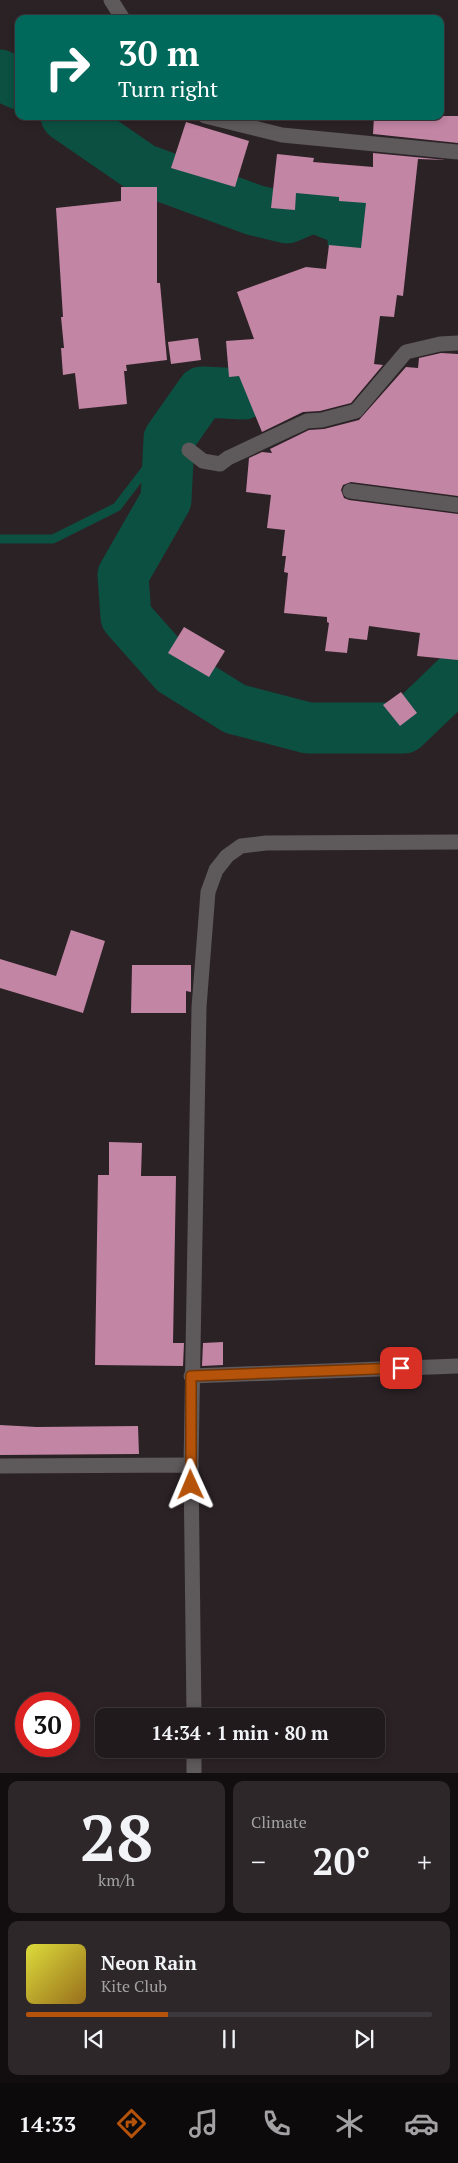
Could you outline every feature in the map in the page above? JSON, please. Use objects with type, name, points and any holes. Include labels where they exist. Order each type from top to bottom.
[{"type":"street","points":[[112,0],[121,15]]},
{"type":"street","points":[[220,120],[282,136],[458,152]]},
{"type":"street","points":[[189,450],[202,461],[220,464],[228,458],[307,421],[322,420],[356,411],[406,352],[440,344],[458,343]]},
{"type":"street","points":[[350,490],[458,506]]},
{"type":"street","points":[[194,1708],[191,1376],[199,1007],[208,892],[216,870],[227,856],[241,846],[266,843],[458,842]]},
{"type":"street","points":[[191,1376],[458,1366]]},
{"type":"street","points":[[0,1466],[191,1466]]},
{"type":"street","points":[[194,1758],[194,1773]]},
{"type":"building","points":[[444,116],[458,116],[458,143],[373,134],[374,120],[444,120]]},
{"type":"building","points":[[186,122],[249,141],[235,187],[171,168]]},
{"type":"building","points":[[373,153],[446,160],[418,159],[403,296],[397,295],[394,317],[380,316],[374,364],[383,365],[351,403],[320,411],[303,412],[262,432],[239,376],[229,377],[226,341],[254,339],[237,292],[306,267],[326,269],[329,245],[361,248],[366,203],[339,201],[339,197],[296,193],[295,210],[271,208],[277,154],[314,158],[313,162],[373,167]]},
{"type":"building","points":[[121,187],[157,187],[157,283],[160,283],[167,360],[126,365],[127,371],[124,371],[127,404],[79,409],[75,373],[63,375],[61,348],[64,348],[61,317],[63,317],[56,208],[121,201]]},
{"type":"building","points":[[198,338],[201,360],[171,364],[168,342]]},
{"type":"building","points":[[441,353],[458,354],[458,496],[351,482],[343,485],[341,490],[344,498],[349,500],[458,514],[458,660],[417,656],[420,633],[369,626],[367,640],[349,638],[347,653],[325,651],[329,623],[327,622],[327,617],[284,613],[288,573],[284,572],[286,556],[282,556],[285,530],[267,528],[271,495],[246,492],[249,458],[262,452],[272,453],[270,449],[309,430],[324,429],[359,420],[406,367],[418,368],[419,358]]},
{"type":"building","points":[[184,627],[225,651],[209,677],[168,653]]},
{"type":"building","points":[[401,692],[417,713],[400,726],[383,705]]},
{"type":"building","points":[[71,930],[105,941],[83,1013],[0,988],[0,959],[56,976]]},
{"type":"building","points":[[132,965],[191,965],[191,992],[186,991],[186,1013],[131,1013]]},
{"type":"building","points":[[109,1142],[142,1143],[141,1176],[176,1176],[173,1343],[184,1343],[183,1366],[95,1365],[98,1175],[109,1175]]},
{"type":"building","points":[[223,1342],[223,1365],[202,1366],[203,1343]]},
{"type":"building","points":[[0,1425],[37,1427],[138,1426],[139,1454],[0,1455]]},
{"type":"waterway","points":[[0,75],[15,82]]},
{"type":"waterway","points":[[72,120],[143,169],[254,210],[287,218],[313,207],[336,216],[356,212],[353,239],[360,251],[358,284],[354,306],[343,307]]},
{"type":"waterway","points":[[300,351],[284,376],[268,381],[244,394],[202,392],[169,439],[166,500],[123,575],[126,617],[174,671],[235,709],[308,728],[404,728],[458,676]]},
{"type":"waterway","points":[[0,539],[53,539],[117,507],[169,439]]},
{"type":"route","points":[[191,1485],[191,1376],[401,1368]]}]
